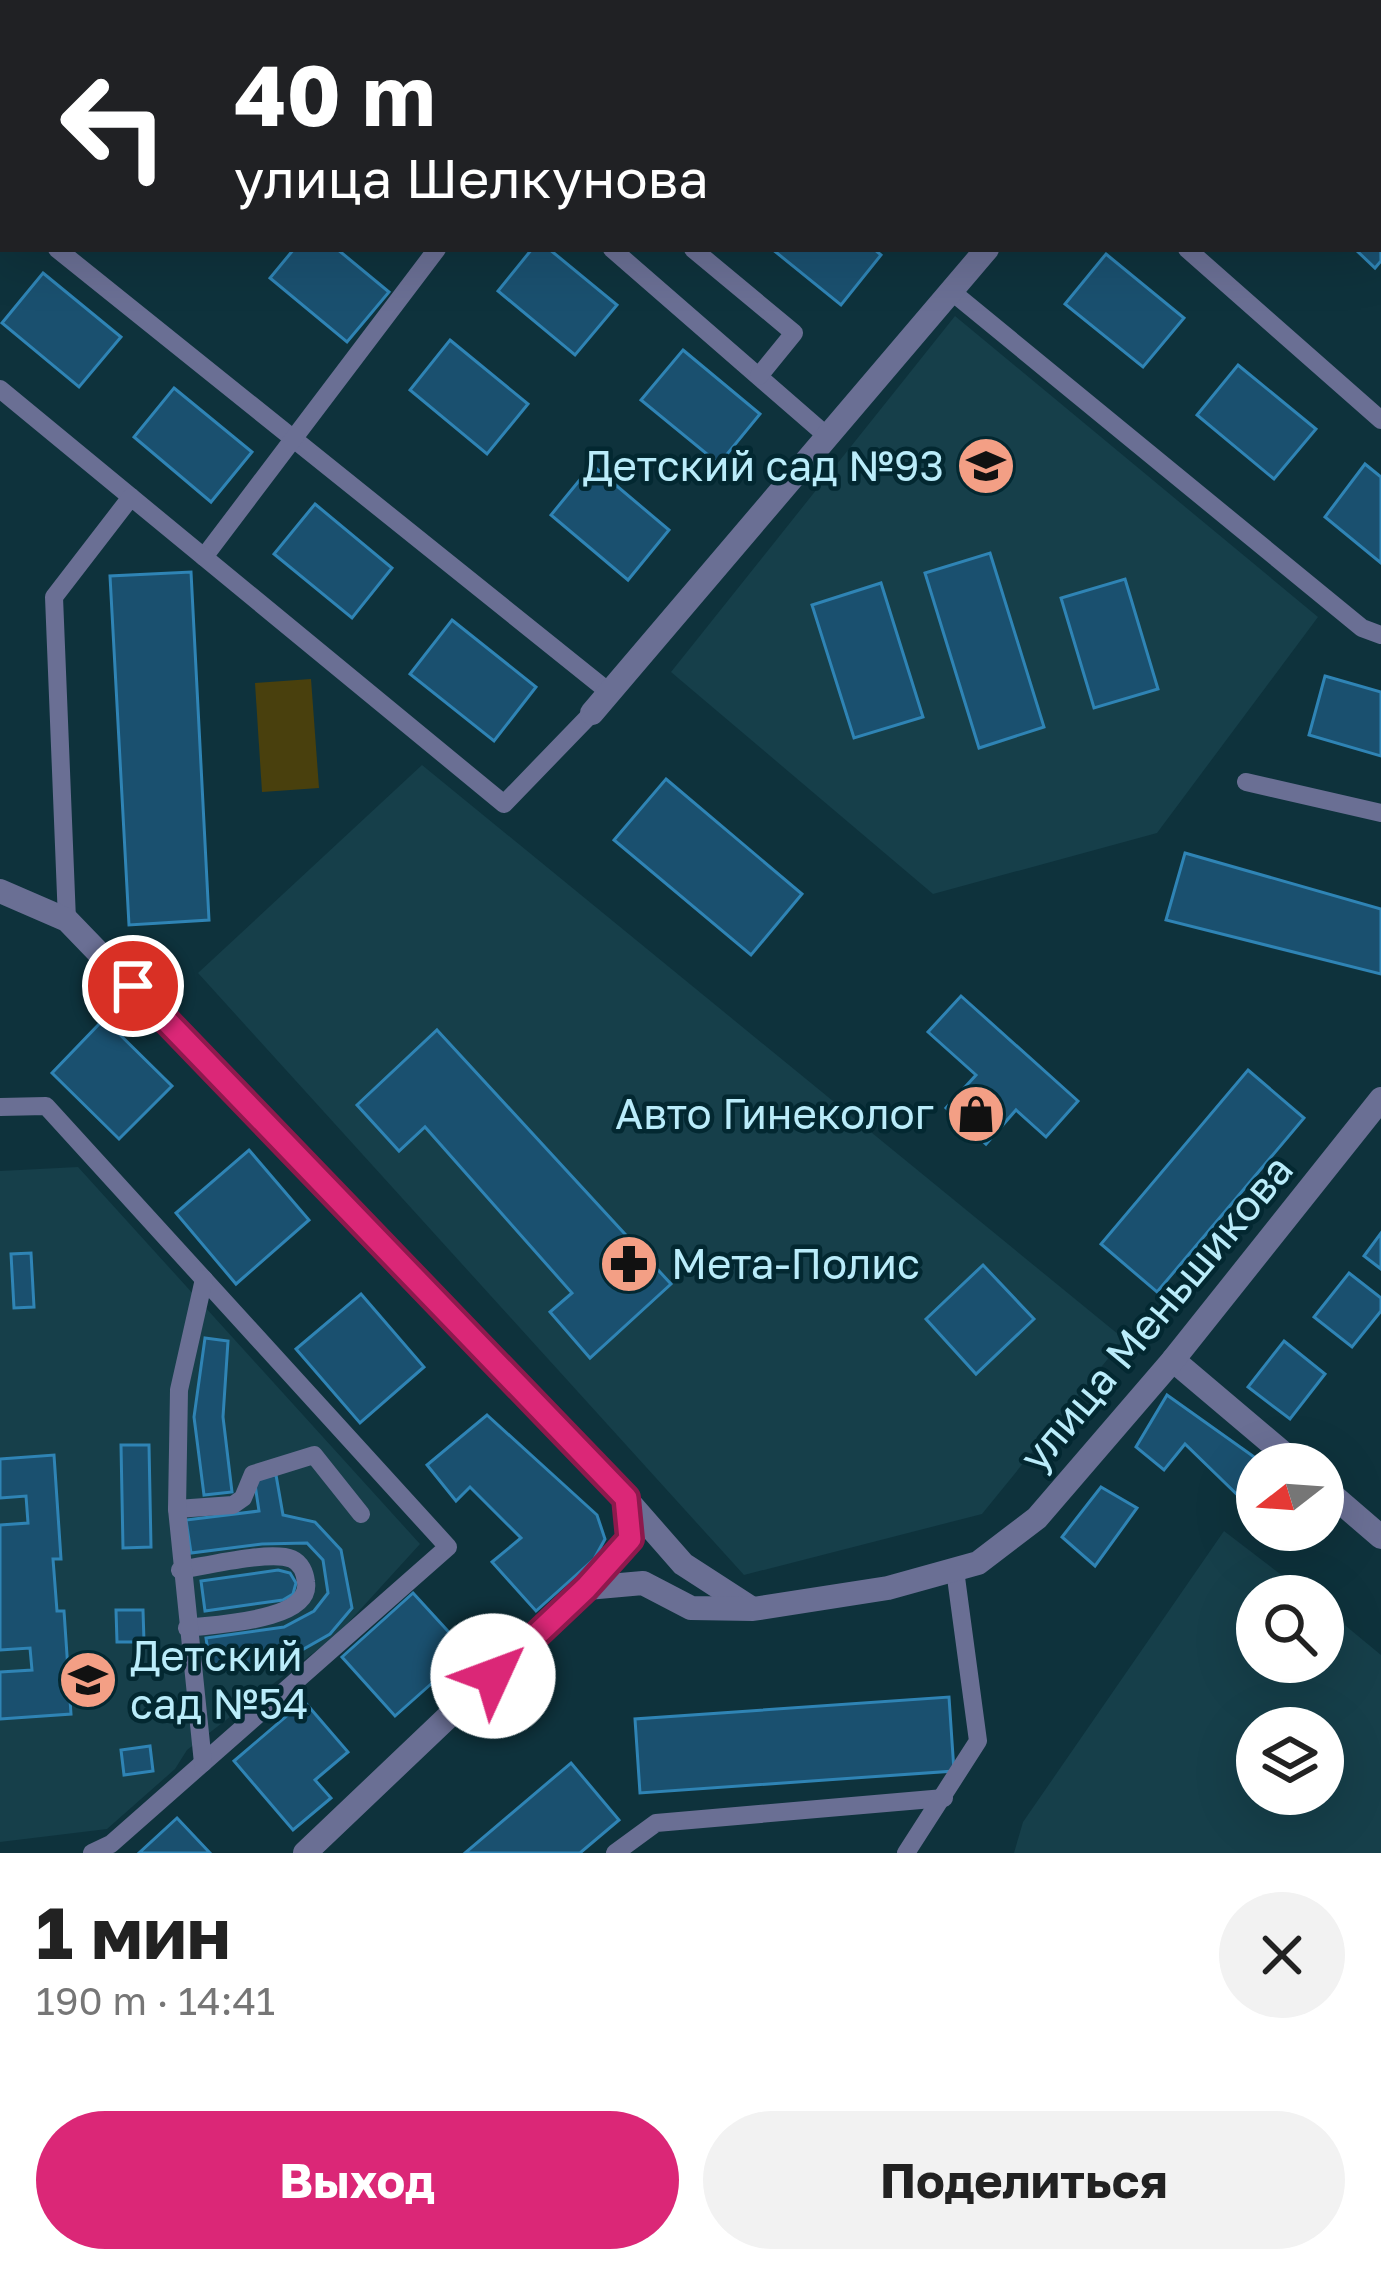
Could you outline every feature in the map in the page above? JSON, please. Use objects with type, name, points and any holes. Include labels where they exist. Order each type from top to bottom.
[{"type":"street","points":[[592,713],[984,252]]},
{"type":"street","points":[[0,891],[67,920],[626,1498],[683,1564],[753,1609]]},
{"type":"street","name":"улица Меньшикова","points":[[966,1567],[1037,1518],[1173,1360],[1381,1099]]},
{"type":"street","points":[[1173,1360],[1271,1443]]},
{"type":"street","points":[[305,1853],[586,1588],[630,1539],[626,1498]]},
{"type":"street","points":[[1344,1505],[1381,1537]]},
{"type":"street","points":[[586,1588],[643,1583],[692,1608],[753,1609],[888,1588],[966,1567]]},
{"type":"lane","points":[[62,252],[609,692]]},
{"type":"lane","points":[[204,557],[435,252]]},
{"type":"lane","points":[[615,252],[827,436]]},
{"type":"lane","points":[[697,252],[794,333],[759,376]]},
{"type":"lane","points":[[1189,252],[1381,420]]},
{"type":"lane","points":[[951,291],[1362,628],[1381,635]]},
{"type":"lane","points":[[0,389],[504,804],[592,713]]},
{"type":"lane","points":[[67,920],[54,597],[131,497]]},
{"type":"lane","points":[[1246,782],[1381,813]]},
{"type":"lane","points":[[0,1107],[46,1106],[448,1546],[111,1844],[92,1853]]},
{"type":"lane","points":[[203,1763],[177,1509],[179,1390],[204,1279]]},
{"type":"lane","points":[[177,1509],[233,1505],[243,1498],[253,1474],[314,1455],[361,1514]]},
{"type":"lane","points":[[181,1570],[271,1557],[292,1559],[304,1570],[308,1590],[302,1603],[283,1613],[187,1628]]},
{"type":"lane","points":[[906,1853],[978,1741],[966,1567]]},
{"type":"lane","points":[[615,1853],[656,1823],[944,1798]]},
{"type":"shaded area","name":"Детский сад №93","points":[[955,316],[1318,617],[1157,833],[933,894],[671,672]]},
{"type":"shaded area","points":[[311,679],[319,788],[262,792],[255,683]]},
{"type":"shaded area","points":[[422,765],[1124,1339],[982,1514],[744,1575],[198,973]]},
{"type":"shaded area","points":[[78,1167],[420,1544],[338,1634],[187,1750],[175,1769],[107,1829],[0,1842],[0,1171]]},
{"type":"shaded area","points":[[1224,1531],[1236,1540],[1236,1551],[1250,1551],[1282,1575],[1236,1575],[1236,1683],[1344,1683],[1344,1624],[1381,1655],[1381,1853],[1014,1853],[1023,1822]]},
{"type":"building","points":[[292,252],[341,252],[389,292],[347,342],[270,278]]},
{"type":"building","points":[[530,252],[553,252],[617,305],[575,355],[498,291]]},
{"type":"building","points":[[776,252],[878,252],[881,255],[841,305]]},
{"type":"building","points":[[1358,252],[1381,252],[1375,268]]},
{"type":"building","points":[[1106,254],[1184,318],[1143,367],[1065,304]]},
{"type":"building","points":[[43,273],[121,337],[79,387],[2,323]]},
{"type":"building","points":[[450,340],[528,404],[487,454],[410,390]]},
{"type":"building","points":[[683,350],[760,414],[719,464],[641,400]]},
{"type":"building","points":[[1238,365],[1316,429],[1274,479],[1197,415]]},
{"type":"building","points":[[174,388],[252,452],[211,502],[134,437]]},
{"type":"building","points":[[1365,464],[1381,477],[1381,563],[1325,517]]},
{"type":"building","points":[[592,465],[669,530],[628,580],[551,515]]},
{"type":"building","points":[[315,504],[392,568],[352,618],[274,554]]},
{"type":"building","points":[[990,553],[1044,727],[979,748],[925,573]]},
{"type":"building","points":[[191,572],[209,920],[129,925],[110,576]]},
{"type":"building","points":[[1125,579],[1158,689],[1094,708],[1061,598]]},
{"type":"building","points":[[881,583],[923,717],[854,738],[812,605]]},
{"type":"building","points":[[452,620],[536,687],[494,741],[410,674]]},
{"type":"building","points":[[1325,676],[1381,692],[1381,756],[1309,735]]},
{"type":"building","points":[[666,779],[802,894],[751,955],[614,840]]},
{"type":"building","points":[[1185,853],[1381,909],[1381,974],[1166,920]]},
{"type":"building","points":[[961,996],[1078,1101],[1046,1137],[1016,1110],[986,1144],[946,1108],[976,1075],[928,1032]]},
{"type":"building","points":[[104,1019],[172,1086],[119,1139],[52,1073]]},
{"type":"building","points":[[437,1030],[671,1284],[590,1358],[550,1312],[572,1293],[425,1127],[399,1151],[357,1105]]},
{"type":"building","points":[[1248,1070],[1304,1118],[1157,1292],[1101,1244]]},
{"type":"building","points":[[249,1150],[309,1220],[236,1284],[176,1213]]},
{"type":"building","points":[[1381,1233],[1381,1269],[1364,1256]]},
{"type":"building","points":[[31,1253],[34,1307],[14,1308],[11,1254]]},
{"type":"building","points":[[983,1265],[1034,1319],[976,1374],[926,1319]]},
{"type":"building","points":[[1349,1273],[1381,1298],[1381,1311],[1352,1347],[1314,1317]]},
{"type":"building","points":[[361,1294],[424,1367],[360,1423],[296,1349]]},
{"type":"building","points":[[205,1338],[228,1341],[223,1417],[232,1492],[204,1495],[194,1417]]},
{"type":"building","points":[[1284,1341],[1325,1374],[1290,1419],[1248,1387]]},
{"type":"building","points":[[1167,1395],[1236,1444],[1236,1494],[1185,1444],[1164,1470],[1136,1447]]},
{"type":"building","points":[[487,1415],[597,1515],[605,1539],[594,1559],[536,1611],[492,1562],[521,1538],[470,1487],[456,1501],[427,1465]]},
{"type":"building","points":[[121,1445],[149,1445],[151,1547],[123,1548]]},
{"type":"building","points":[[54,1455],[61,1559],[53,1559],[57,1611],[64,1611],[71,1714],[0,1719],[0,1672],[32,1670],[30,1648],[0,1650],[0,1525],[28,1523],[26,1496],[0,1498],[0,1459]]},
{"type":"building","points":[[276,1475],[283,1515],[315,1522],[341,1550],[352,1608],[330,1634],[279,1663],[211,1672],[206,1638],[284,1627],[314,1611],[328,1593],[323,1560],[307,1543],[191,1553],[186,1520],[259,1511],[254,1478]]},
{"type":"building","points":[[1101,1487],[1137,1508],[1095,1566],[1062,1537]]},
{"type":"building","points":[[278,1570],[290,1573],[296,1583],[293,1594],[283,1600],[205,1611],[201,1581]]},
{"type":"building","points":[[413,1593],[467,1652],[395,1716],[342,1657]]},
{"type":"building","points":[[116,1610],[143,1610],[144,1642],[117,1642]]},
{"type":"building","points":[[949,1697],[954,1771],[640,1793],[635,1719]]},
{"type":"building","points":[[304,1701],[348,1752],[315,1780],[331,1798],[293,1830],[234,1761]]},
{"type":"building","points":[[150,1746],[153,1771],[124,1775],[121,1750]]},
{"type":"building","points":[[571,1763],[619,1820],[580,1853],[465,1853]]},
{"type":"building","points":[[177,1818],[210,1853],[139,1853]]},
{"type":"place","name":"Детский сад №93","points":[[986,466]]},
{"type":"place","name":"Авто Гинеколог","points":[[976,1114]]},
{"type":"place","name":"Мета-Полис","points":[[629,1264]]},
{"type":"place","name":"Детский сад №54","points":[[88,1680]]},
{"type":"route","points":[[133,986],[626,1498],[630,1539],[493,1676]]}]
